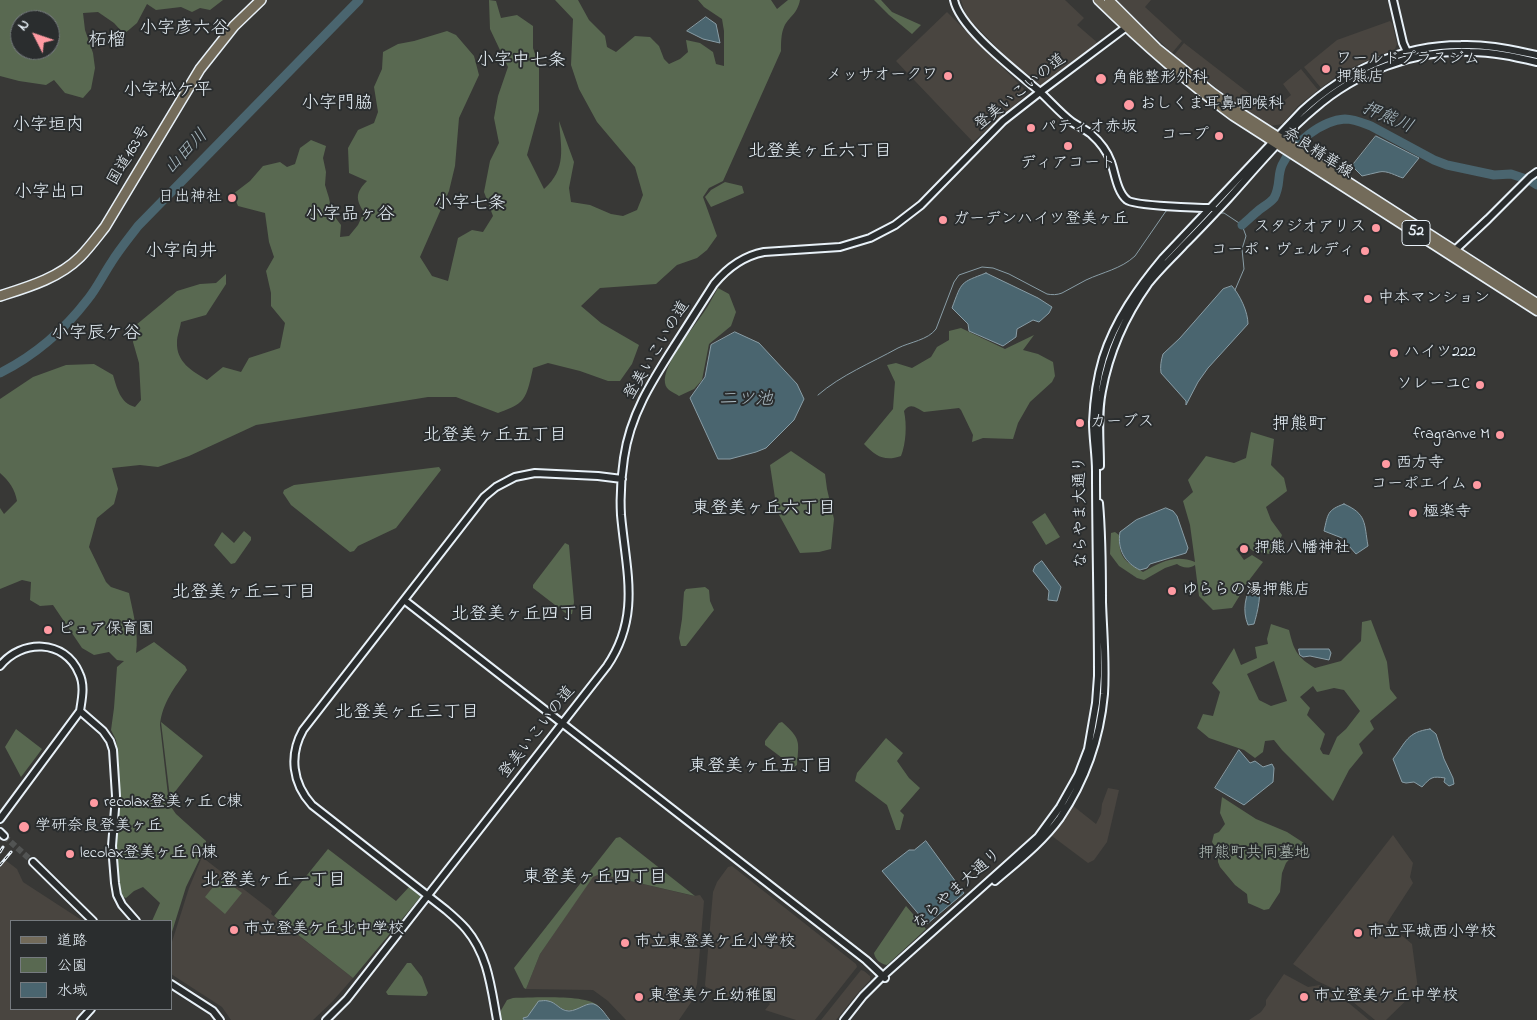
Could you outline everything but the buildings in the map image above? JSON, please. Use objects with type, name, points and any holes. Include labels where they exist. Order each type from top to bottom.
[{"type":"highway","name":"国道163号","points":[[0,296],[40,282],[56,274],[75,262],[92,244],[105,227],[200,69],[234,26],[261,0]]},
{"type":"main road","name":"奈良精華線","points":[[1098,0],[1152,51],[1209,98],[1537,303]]},
{"type":"main road","name":"奈良精華線","points":[[1109,0],[1158,48],[1278,141]]},
{"type":"main road","name":"奈良精華線","points":[[1295,151],[1537,311]]},
{"type":"street","points":[[954,0],[960,15],[968,25],[1010,68],[1040,92],[1071,121],[1091,134],[1101,144],[1111,163],[1121,193],[1127,201],[1142,205],[1219,208]]},
{"type":"street","points":[[1393,0],[1403,43],[1409,55]]},
{"type":"street","name":"登美いこいの道","points":[[326,1020],[347,999],[562,724],[617,650],[626,624],[629,599],[621,515],[624,458],[628,442],[635,416],[652,380],[714,284],[725,271],[740,260],[761,252],[840,247],[862,241],[886,230],[907,217],[998,126],[1132,22]]},
{"type":"street","name":"ならやま大通り","points":[[844,1020],[862,996],[1047,834],[1069,804],[1084,774],[1091,756],[1104,691],[1102,555],[1099,502],[1099,418],[1102,390],[1118,338],[1134,306],[1149,284],[1219,208],[1302,111],[1331,87],[1368,66],[1430,48],[1461,44],[1496,47],[1537,55]]},
{"type":"street","name":"ならやま大通り","points":[[1409,55],[1468,52],[1498,54],[1537,62]]},
{"type":"street","name":"ならやま大通り","points":[[884,977],[1038,837],[1060,807],[1078,776],[1088,749],[1091,734],[1098,676],[1094,403],[1098,376],[1110,338],[1130,300],[1143,282],[1163,258],[1278,141]]},
{"type":"street","points":[[1455,250],[1537,172]]},
{"type":"street","points":[[496,1020],[490,976],[476,942],[460,922],[312,805],[300,788],[294,768],[296,748],[303,730],[484,497],[502,483],[522,475],[541,473],[622,479]]},
{"type":"street","points":[[404,600],[866,960],[884,977],[849,1020]]},
{"type":"street","points":[[0,666],[6,659],[21,649],[37,646],[52,648],[71,661],[80,674],[83,693],[80,711],[1,817]]},
{"type":"street","points":[[80,711],[103,730],[110,741],[116,796],[112,846],[115,883],[117,895],[122,905],[135,920]]},
{"type":"street","points":[[34,862],[92,920]]},
{"type":"street","points":[[172,985],[213,1011],[220,1020]]},
{"type":"street","points":[[81,1020],[89,1010]]},
{"type":"shaded area","points":[[961,0],[1065,0],[1084,18],[1077,25],[1099,44],[1062,69],[1042,87],[1014,65],[966,16]]},
{"type":"shaded area","points":[[1116,0],[1151,0],[1145,7],[1182,41],[1172,53]]},
{"type":"shaded area","points":[[947,12],[1028,93],[973,142],[896,61]]},
{"type":"shaded area","points":[[1390,21],[1397,44],[1395,49],[1357,65],[1335,77],[1321,88],[1304,67],[1337,40]]},
{"type":"shaded area","points":[[1184,43],[1272,111],[1291,95],[1283,84],[1301,69],[1318,90],[1298,106],[1282,124],[1270,126],[1225,95],[1174,55]]},
{"type":"shaded area","points":[[1108,788],[1119,790],[1107,842],[1094,860],[1088,863],[1052,836],[1051,832],[1060,824],[1072,805],[1096,824],[1101,814],[1102,804]]},
{"type":"shaded area","name":"市立平城西小学校","points":[[1393,835],[1413,863],[1410,877],[1413,883],[1387,923],[1412,944],[1418,989],[1386,1020],[1375,1020],[1341,992],[1317,981],[1293,964]]},
{"type":"shaded area","name":"市立登美ケ丘北中学校","points":[[202,857],[272,911],[271,914],[353,978],[313,1020],[231,1020],[222,1007],[172,975],[172,942],[189,888]]},
{"type":"shaded area","points":[[4,859],[17,869],[23,882],[81,920],[10,920],[10,1010],[83,1010],[77,1020],[0,1020],[0,864]]},
{"type":"shaded area","points":[[732,866],[856,964],[857,967],[815,1020],[796,1020],[765,1010],[770,1004],[749,986],[730,1000],[723,994],[706,987],[713,892],[717,882],[728,867]]},
{"type":"shaded area","name":"市立東登美ケ丘小学校","points":[[600,874],[694,896],[700,895],[704,901],[697,984],[692,1001],[679,1020],[626,1020],[608,1001],[593,990],[526,989],[540,954],[592,877]]},
{"type":"shaded area","points":[[861,970],[870,976],[870,980],[836,1020],[821,1020]]},
{"type":"shaded area","name":"市立登美ケ丘中学校","points":[[1284,974],[1308,987],[1320,985],[1331,993],[1338,994],[1369,1020],[1249,1020],[1261,1012],[1266,1005],[1266,1000]]},
{"type":"green space","points":[[0,0],[223,0],[210,10],[200,8],[192,12],[181,7],[156,10],[147,4],[137,23],[124,34],[114,23],[98,12],[83,13],[85,30],[93,53],[95,68],[91,89],[83,98],[65,93],[54,80],[46,85],[0,76]]},
{"type":"green space","points":[[489,0],[496,1],[501,18],[517,15],[533,26],[533,48],[539,66],[539,111],[527,155],[544,189],[556,174],[561,158],[559,121],[574,162],[569,188],[571,202],[590,205],[611,214],[623,216],[637,210],[643,195],[635,167],[597,122],[579,89],[571,65],[573,19],[555,0],[578,0],[589,20],[605,36],[607,47],[616,52],[635,36],[650,37],[659,46],[664,59],[669,64],[680,59],[688,52],[686,40],[700,43],[713,52],[716,64],[724,66],[722,19],[704,7],[698,0],[771,0],[777,9],[788,0],[800,0],[797,9],[784,27],[781,51],[723,181],[709,188],[703,197],[717,236],[707,250],[697,258],[677,265],[656,284],[600,288],[581,306],[601,323],[639,345],[632,364],[620,381],[608,381],[580,371],[548,363],[533,368],[528,389],[518,404],[498,413],[456,397],[428,397],[256,425],[189,456],[158,467],[140,465],[112,468],[118,489],[114,504],[97,518],[89,547],[106,582],[111,587],[129,593],[136,630],[136,653],[154,642],[185,666],[187,670],[166,702],[160,725],[169,804],[176,814],[206,841],[206,846],[186,887],[172,932],[172,920],[152,920],[160,903],[143,887],[134,891],[126,898],[120,896],[116,845],[120,793],[116,740],[111,730],[117,667],[124,661],[117,660],[109,652],[94,655],[82,648],[53,605],[40,606],[30,600],[31,582],[22,580],[0,589],[0,508],[4,514],[17,501],[11,486],[0,473],[0,399],[33,377],[66,365],[94,364],[113,375],[123,399],[135,407],[141,400],[139,363],[133,342],[136,325],[177,291],[200,284],[216,283],[226,274],[226,284],[206,315],[181,322],[177,337],[177,349],[182,360],[207,380],[223,367],[241,372],[249,358],[280,348],[285,323],[271,306],[271,293],[266,271],[274,257],[269,242],[265,213],[238,206],[233,194],[250,181],[263,166],[280,162],[287,167],[295,164],[300,148],[311,140],[326,146],[323,158],[326,172],[325,185],[332,213],[341,225],[340,237],[349,236],[358,225],[364,212],[359,203],[358,196],[367,181],[349,173],[348,148],[358,130],[374,123],[378,112],[374,87],[382,69],[383,52],[398,44],[447,31],[456,35],[474,56],[479,75],[459,118],[455,166],[449,191],[420,257],[432,276],[448,281],[458,238],[472,230],[483,232],[493,216],[484,192],[490,161],[499,143],[494,118],[498,96],[508,67],[490,29]]},
{"type":"green space","points":[[874,0],[881,0],[892,12],[921,25],[912,34]]},
{"type":"green space","points":[[725,182],[742,186],[744,193],[711,207],[705,197],[711,190]]},
{"type":"green space","points":[[718,288],[729,294],[736,312],[731,326],[709,344],[702,380],[694,389],[679,396],[670,391],[665,383],[668,366]]},
{"type":"green space","points":[[961,328],[1005,349],[1034,335],[1023,350],[1038,354],[1053,362],[1055,376],[1052,382],[1030,402],[1018,423],[1013,439],[983,438],[972,442],[973,435],[959,408],[924,412],[911,406],[904,411],[906,434],[901,456],[885,458],[876,455],[864,444],[893,409],[895,382],[887,365],[896,363],[912,368],[931,357],[937,347],[949,340],[949,331]]},
{"type":"green space","points":[[1251,432],[1274,439],[1271,465],[1284,478],[1287,491],[1266,507],[1271,520],[1282,535],[1278,545],[1270,554],[1253,551],[1243,543],[1236,549],[1244,560],[1252,555],[1263,562],[1232,608],[1213,610],[1199,596],[1195,565],[1186,567],[1177,564],[1165,568],[1144,580],[1137,578],[1119,566],[1110,554],[1111,533],[1115,532],[1119,535],[1120,549],[1124,558],[1143,572],[1168,560],[1181,559],[1195,562],[1190,525],[1183,501],[1193,492],[1188,480],[1206,456],[1234,463],[1246,458]]},
{"type":"green space","points":[[791,451],[825,474],[834,519],[831,549],[800,553],[777,511],[770,465]]},
{"type":"green space","points":[[439,467],[441,470],[396,528],[358,546],[354,551],[350,552],[291,505],[283,493],[284,490],[294,485]]},
{"type":"green space","points":[[1045,513],[1060,537],[1046,545],[1032,522]]},
{"type":"green space","points":[[244,531],[251,537],[251,540],[235,563],[231,564],[214,545],[222,532],[234,543]]},
{"type":"green space","points":[[565,543],[569,545],[574,602],[572,614],[568,615],[533,588],[533,585]]},
{"type":"green space","points":[[705,587],[709,590],[710,601],[714,610],[686,646],[681,646],[679,638],[684,592],[686,589]]},
{"type":"green space","points":[[1371,620],[1387,662],[1390,689],[1397,698],[1370,721],[1374,729],[1359,744],[1363,753],[1349,770],[1333,801],[1274,740],[1265,741],[1263,752],[1255,758],[1244,750],[1209,738],[1197,728],[1203,714],[1213,716],[1220,692],[1212,683],[1234,648],[1241,665],[1257,658],[1255,647],[1268,644],[1267,639],[1271,624],[1289,630],[1297,653],[1315,668],[1341,661],[1361,641],[1362,622]],"holes":[[[1274,661],[1287,701],[1271,706],[1259,700],[1247,674]],[[1313,686],[1317,692],[1334,688],[1344,690],[1360,711],[1337,737],[1329,755],[1323,754],[1320,749],[1325,734],[1307,715],[1310,708],[1300,697]]]},
{"type":"green space","points":[[161,722],[203,756],[170,798]]},
{"type":"green space","points":[[782,722],[796,737],[798,751],[797,765],[794,767],[765,745],[765,741],[779,723]]},
{"type":"green space","points":[[16,729],[42,749],[21,777],[5,747]]},
{"type":"green space","points":[[886,738],[903,753],[897,761],[909,778],[920,788],[900,811],[904,815],[900,830],[896,830],[887,805],[855,781],[857,773]]},
{"type":"green space","name":"押熊町共同墓地","points":[[1222,797],[1256,819],[1287,832],[1304,843],[1286,863],[1282,873],[1280,892],[1269,909],[1264,910],[1248,903],[1247,894],[1235,885],[1220,867],[1218,852],[1212,842],[1214,834],[1219,832],[1225,824],[1220,813]]},
{"type":"green space","points":[[620,837],[695,896],[600,874],[593,877],[540,954],[526,989],[524,988],[514,968],[616,838]]},
{"type":"green space","points":[[328,849],[396,901],[410,886],[422,895],[353,978],[274,916]]},
{"type":"green space","points":[[221,877],[242,893],[225,914],[205,897]]},
{"type":"green space","points":[[906,906],[926,929],[887,965],[882,964],[874,953]]},
{"type":"green space","points":[[407,963],[411,963],[422,977],[428,993],[426,996],[388,995],[386,992]]},
{"type":"green space","points":[[513,998],[571,998],[592,1002],[598,1006],[591,1003],[569,1011],[555,1004],[532,1011],[527,1017],[523,1018],[524,1020],[502,1020],[500,1012],[507,1000]]},
{"type":"water","points":[[706,17],[716,24],[720,43],[703,39],[687,31]]},
{"type":"water","points":[[1376,136],[1419,158],[1403,178],[1388,172],[1362,176],[1352,166]]},
{"type":"water","points":[[986,273],[1038,298],[1052,307],[1049,313],[1039,322],[1033,320],[1017,329],[1016,337],[1003,346],[969,331],[968,324],[952,308],[963,284]]},
{"type":"water","points":[[1232,286],[1243,304],[1248,324],[1208,368],[1186,405],[1186,401],[1161,373],[1163,354],[1180,338],[1223,289]]},
{"type":"water","name":"二ツ池","points":[[735,332],[759,343],[797,384],[804,399],[794,420],[766,448],[730,459],[718,459],[690,398],[705,377],[711,345]]},
{"type":"water","points":[[1344,504],[1361,516],[1365,525],[1368,546],[1356,554],[1342,538],[1324,531],[1329,513],[1334,508]]},
{"type":"water","points":[[1166,508],[1173,511],[1177,516],[1188,548],[1186,553],[1150,564],[1147,568],[1140,570],[1130,564],[1123,555],[1119,538],[1120,532],[1136,520]]},
{"type":"water","points":[[1042,561],[1061,587],[1057,601],[1048,600],[1049,591],[1033,571],[1035,566]]},
{"type":"water","points":[[1253,582],[1257,582],[1259,586],[1259,603],[1254,624],[1248,625],[1245,603]]},
{"type":"water","points":[[1299,649],[1329,649],[1331,653],[1329,660],[1310,656],[1303,657],[1300,655]]},
{"type":"water","points":[[1430,729],[1436,734],[1444,759],[1453,778],[1454,784],[1449,786],[1444,782],[1445,778],[1441,777],[1432,778],[1422,787],[1414,782],[1402,782],[1393,759],[1412,735],[1422,730]]},
{"type":"water","points":[[1239,750],[1250,763],[1255,761],[1263,767],[1272,764],[1274,768],[1273,782],[1244,805],[1215,788]]},
{"type":"water","points":[[926,841],[964,893],[927,924],[882,871],[909,850],[914,850]]},
{"type":"water","points":[[539,1001],[551,1002],[563,1010],[569,1011],[593,1004],[600,1008],[610,1020],[524,1020],[523,1018],[527,1017]]},
{"type":"waterway","name":"山田川","points":[[0,373],[37,350],[69,321],[91,295],[114,258],[138,226],[359,0]]},
{"type":"waterway","name":"押熊川","points":[[1242,225],[1274,198],[1278,189],[1282,165],[1300,141],[1318,128],[1336,120],[1355,120],[1371,126],[1447,165],[1494,175],[1511,174],[1537,185]]},
{"type":"waterway","points":[[818,395],[836,381],[856,370],[898,348],[933,333],[954,282],[959,275],[982,267],[993,268],[1009,274],[1047,294],[1060,294],[1130,260],[1135,256],[1166,211],[1173,209]]},
{"type":"waterway","points":[[1219,213],[1224,213],[1242,225],[1246,236],[1242,249],[1244,269],[1235,290]]},
{"type":"tunnel","points":[[4,836],[33,862]]},
{"type":"railway","points":[[0,852],[3,847]]},
{"type":"railway","points":[[0,865],[11,852]]},
{"type":"place","name":"ワールドプラスジム 押熊店","points":[[1326,69]]},
{"type":"place","name":"メッサオークワ","points":[[948,76]]},
{"type":"place","name":"角能整形外科","points":[[1101,79]]},
{"type":"place","name":"おしくま耳鼻咽喉科","points":[[1129,105]]},
{"type":"place","name":"パティオ赤坂","points":[[1031,128]]},
{"type":"place","name":"コープ","points":[[1219,136]]},
{"type":"place","name":"ディアコート","points":[[1068,146]]},
{"type":"place","name":"日出神社","points":[[232,198]]},
{"type":"place","name":"ガーデンハイツ登美ヶ丘","points":[[943,220]]},
{"type":"place","name":"スタジオアリス","points":[[1376,228]]},
{"type":"place","name":"コーポ・ヴェルディ","points":[[1365,251]]},
{"type":"place","name":"中本マンション","points":[[1368,299]]},
{"type":"place","name":"ハイツ222","points":[[1394,353]]},
{"type":"place","name":"ソレーユC","points":[[1480,385]]},
{"type":"place","name":"カーブス","points":[[1080,423]]},
{"type":"place","name":"fragranve M","points":[[1500,435]]},
{"type":"place","name":"西方寺","points":[[1386,464]]},
{"type":"place","name":"コーポエイム","points":[[1477,485]]},
{"type":"place","name":"極楽寺","points":[[1413,513]]},
{"type":"place","name":"押熊八幡神社","points":[[1244,549]]},
{"type":"place","name":"ゆららの湯押熊店","points":[[1172,591]]},
{"type":"place","name":"ピュア保育園","points":[[48,630]]},
{"type":"place","name":"recolax登美ヶ丘 C棟","points":[[94,803]]},
{"type":"place","name":"学研奈良登美ヶ丘","points":[[24,827]]},
{"type":"place","name":"lecolax登美ヶ丘 A棟","points":[[70,854]]},
{"type":"place","name":"市立登美ケ丘北中学校","points":[[234,930]]},
{"type":"place","name":"市立平城西小学校","points":[[1358,933]]},
{"type":"place","name":"市立東登美ケ丘小学校","points":[[625,943]]},
{"type":"place","name":"東登美ケ丘幼稚園","points":[[639,997]]},
{"type":"place","name":"市立登美ケ丘中学校","points":[[1304,997]]},
{"type":"district","name":"小字彦六谷","points":[[184,30]]},
{"type":"district","name":"柘榴","points":[[107,42]]},
{"type":"district","name":"小字中七条","points":[[521,62]]},
{"type":"district","name":"小字松ケ平","points":[[168,92]]},
{"type":"district","name":"小字門脇","points":[[337,105]]},
{"type":"district","name":"小字垣内","points":[[48,127]]},
{"type":"district","name":"北登美ヶ丘六丁目","points":[[820,153]]},
{"type":"district","name":"小字出口","points":[[50,194]]},
{"type":"district","name":"小字七条","points":[[470,205]]},
{"type":"district","name":"小字品ヶ谷","points":[[350,216]]},
{"type":"district","name":"小字向井","points":[[181,253]]},
{"type":"district","name":"小字辰ケ谷","points":[[96,335]]},
{"type":"district","name":"押熊町","points":[[1299,426]]},
{"type":"district","name":"北登美ヶ丘五丁目","points":[[495,437]]},
{"type":"district","name":"東登美ヶ丘六丁目","points":[[764,510]]},
{"type":"district","name":"北登美ヶ丘二丁目","points":[[244,594]]},
{"type":"district","name":"北登美ヶ丘四丁目","points":[[523,616]]},
{"type":"district","name":"北登美ヶ丘三丁目","points":[[407,714]]},
{"type":"district","name":"東登美ヶ丘五丁目","points":[[761,768]]},
{"type":"district","name":"東登美ヶ丘四丁目","points":[[595,879]]},
{"type":"district","name":"北登美ヶ丘一丁目","points":[[274,882]]}]
